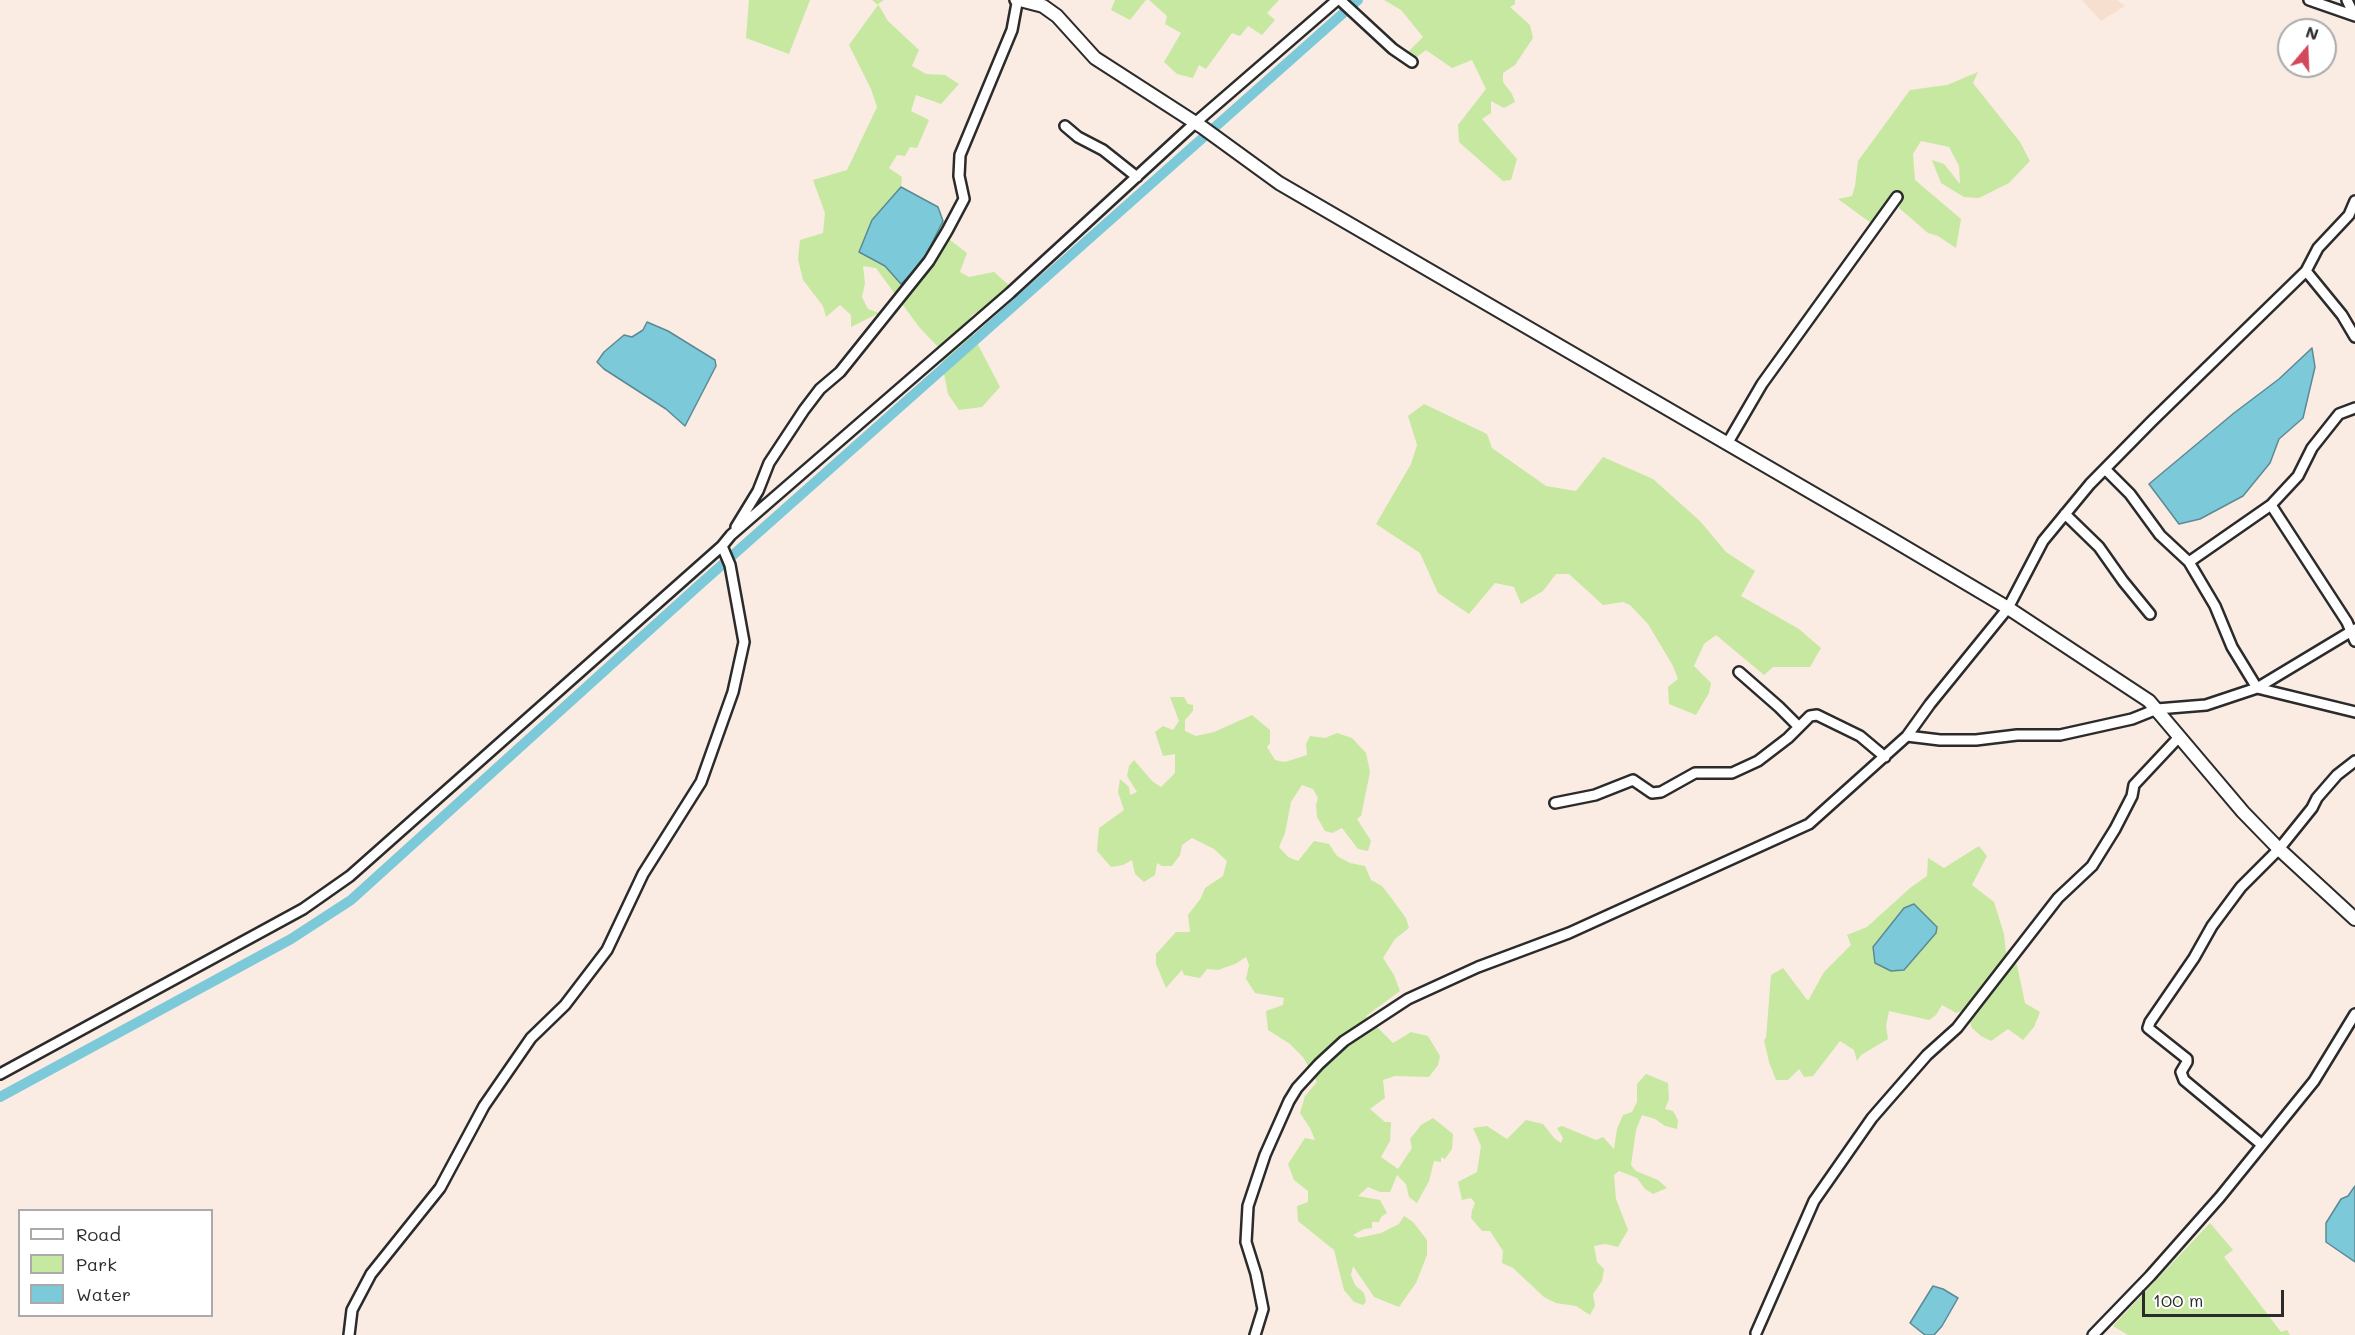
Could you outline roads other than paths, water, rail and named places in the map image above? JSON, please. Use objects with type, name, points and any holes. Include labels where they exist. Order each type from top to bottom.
[{"type":"main road","points":[[1020,0],[1044,3],[1095,58],[1199,125],[1280,183],[2008,608],[2149,700],[2243,812],[2279,849],[2355,919]]},
{"type":"street","points":[[0,1074],[303,909],[333,888],[421,815],[725,550],[731,535],[758,491],[769,463],[804,410],[820,389],[840,372],[928,261],[964,199],[959,176],[960,155],[1012,30],[1017,3],[1015,0]]},
{"type":"street","points":[[2309,0],[2354,16]]},
{"type":"street","points":[[2347,0],[2354,16]]},
{"type":"street","points":[[731,535],[1010,293],[1137,177],[1345,4],[1393,49],[1412,62]]},
{"type":"street","points":[[1065,126],[1078,137],[1103,150],[1137,177]]},
{"type":"street","points":[[1727,444],[1762,384],[1897,197]]},
{"type":"street","points":[[1255,1335],[1263,1309],[1256,1274],[1246,1242],[1248,1206],[1265,1155],[1289,1101],[1297,1088],[1319,1064],[1344,1041],[1408,999],[1479,967],[1569,933],[1809,824],[1907,736],[1929,704],[2008,608],[2043,541],[2151,421],[2306,272],[2318,248],[2349,215],[2355,201]]},
{"type":"street","points":[[2306,272],[2342,315],[2355,337]]},
{"type":"street","points":[[2189,562],[2271,505],[2298,476],[2312,448],[2339,414],[2355,408]]},
{"type":"street","points":[[2106,470],[2130,494],[2160,535],[2189,562],[2215,606],[2232,647],[2257,688],[2355,712]]},
{"type":"street","points":[[1907,736],[1940,740],[1976,740],[2017,735],[2060,735],[2132,719],[2157,709],[2206,705],[2257,688],[2353,634],[2271,505]]},
{"type":"street","points":[[2066,514],[2099,547],[2150,615]]},
{"type":"street","points":[[349,1335],[352,1310],[372,1274],[440,1188],[484,1106],[531,1038],[565,1005],[607,950],[643,874],[701,782],[733,692],[744,642],[741,618],[725,550]]},
{"type":"street","points":[[1739,672],[1799,727]]},
{"type":"street","points":[[1555,803],[1595,795],[1633,780],[1652,793],[1661,792],[1695,773],[1732,773],[1758,761],[1810,716],[1817,715],[1860,736],[1885,757]]},
{"type":"street","points":[[1756,1333],[1814,1201],[1872,1118],[1927,1055],[1957,1028],[2058,898],[2092,866],[2115,829],[2132,796],[2134,785],[2179,737]]},
{"type":"street","points":[[2261,1144],[2184,1080],[2181,1072],[2187,1059],[2148,1028],[2241,887],[2279,849],[2337,775],[2355,761]]},
{"type":"street","points":[[2093,1335],[2150,1276],[2220,1197],[2314,1081],[2355,1014]]},
{"type":"water","points":[[901,187],[938,207],[943,221],[922,263],[901,284],[885,266],[859,252],[872,220]]},
{"type":"water","points":[[647,322],[668,331],[715,360],[716,366],[685,426],[666,409],[604,369],[597,362],[604,352],[624,335],[632,337],[643,330]]},
{"type":"water","points":[[2312,348],[2315,367],[2303,418],[2279,439],[2270,463],[2243,496],[2200,519],[2179,524],[2149,484],[2234,413],[2279,379]]},
{"type":"water","points":[[1914,904],[1937,927],[1936,933],[1904,970],[1891,971],[1875,963],[1873,947],[1904,908]]},
{"type":"water","points":[[2355,1186],[2355,1262],[2326,1242],[2326,1223],[2341,1199],[2348,1196]]},
{"type":"water","points":[[1933,1286],[1958,1298],[1942,1326],[1934,1335],[1925,1335],[1910,1323]]},
{"type":"waterway","points":[[0,1097],[291,939],[351,900],[697,587],[1358,0]]}]
